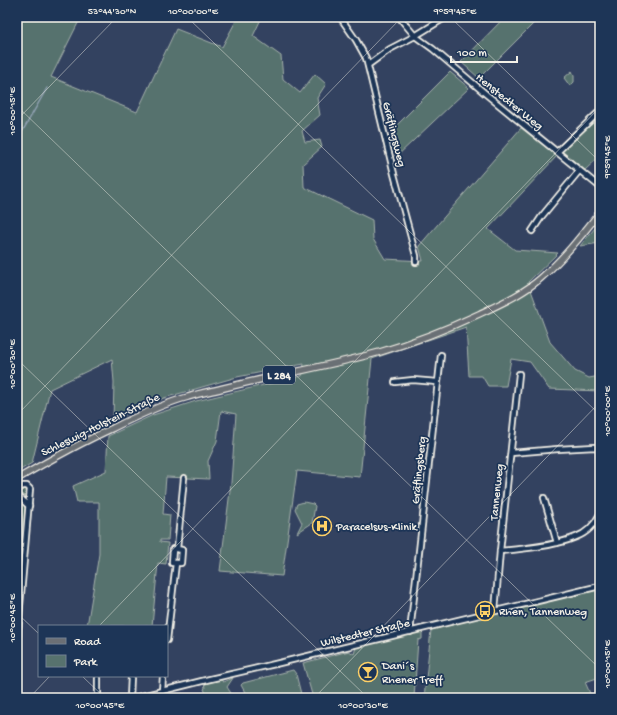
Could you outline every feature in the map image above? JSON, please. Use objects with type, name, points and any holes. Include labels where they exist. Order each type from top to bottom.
[{"type":"main road","name":"Schleswig-Holstein-Straße","points":[[17,479],[89,439],[132,418],[170,402],[239,384],[380,352],[439,332],[470,319],[527,289],[540,279],[556,264],[600,212]]},
{"type":"street","name":"Gräflingsweg","points":[[340,17],[366,58],[394,174],[416,256],[416,262]]},
{"type":"street","name":"Henstedter Weg","points":[[399,17],[415,36],[433,49],[600,187]]},
{"type":"street","points":[[368,65],[390,49],[446,17]]},
{"type":"street","points":[[557,152],[600,111]]},
{"type":"street","points":[[532,231],[542,216],[579,171]]},
{"type":"street","name":"Gräflingsberg","points":[[410,632],[440,355]]},
{"type":"street","name":"Tannenweg","points":[[494,611],[519,374]]},
{"type":"street","points":[[395,382],[413,380],[437,382]]},
{"type":"street","points":[[511,452],[600,449]]},
{"type":"street","points":[[177,549],[184,478]]},
{"type":"street","points":[[17,489],[23,486],[28,486],[30,489],[17,641]]},
{"type":"street","points":[[17,495],[29,506]]},
{"type":"street","points":[[544,498],[557,543]]},
{"type":"street","points":[[500,551],[530,548],[557,543],[576,537],[590,528],[600,514]]},
{"type":"street","points":[[173,549],[182,550],[181,563],[176,563],[172,562],[173,549]]},
{"type":"street","points":[[168,631],[176,563]]},
{"type":"street","name":"Wilstedter Straße","points":[[134,698],[600,586]]},
{"type":"street","points":[[130,698],[131,677]]},
{"type":"street","points":[[162,691],[163,677]]},
{"type":"street","points":[[98,678],[98,698]]},
{"type":"green space","points":[[17,17],[81,17],[51,77],[137,112],[176,29],[222,47],[237,17],[262,17],[253,36],[281,56],[283,79],[300,93],[315,74],[326,84],[317,98],[320,115],[302,131],[305,142],[320,140],[322,147],[303,164],[304,187],[372,220],[373,239],[385,259],[423,261],[419,246],[521,128],[557,156],[488,229],[515,250],[558,253],[528,282],[550,342],[575,371],[589,378],[600,376],[600,391],[549,389],[530,362],[511,359],[506,386],[488,386],[482,376],[469,376],[466,327],[372,359],[360,477],[297,471],[282,576],[220,571],[231,483],[236,414],[221,411],[217,441],[208,461],[209,479],[166,477],[163,514],[170,515],[168,540],[160,540],[160,542],[168,543],[166,564],[158,563],[152,625],[87,625],[99,554],[99,502],[77,502],[73,486],[106,471],[108,436],[153,415],[196,401],[302,376],[304,364],[237,377],[164,398],[113,420],[114,382],[112,359],[50,389],[32,463],[17,472]]},
{"type":"green space","points":[[505,17],[540,17],[479,78],[461,62]]},
{"type":"green space","points":[[572,71],[574,75],[574,82],[570,86],[564,78]]},
{"type":"green space","points":[[450,72],[469,88],[396,157],[393,146],[392,130]]},
{"type":"green space","points":[[600,117],[600,156],[585,170],[562,151]]},
{"type":"green space","points":[[600,222],[600,243],[580,246]]},
{"type":"green space","points":[[24,488],[29,493],[27,501],[17,493],[18,490]]},
{"type":"green space","points":[[17,496],[27,507],[24,542],[21,543],[19,564],[22,564],[17,624],[17,524],[19,508],[17,505]]},
{"type":"green space","points":[[304,502],[315,506],[312,523],[297,533],[302,523],[295,509],[297,504]]},
{"type":"green space","points":[[600,587],[600,677],[585,682],[592,698],[424,698],[431,630]]},
{"type":"green space","points":[[422,632],[422,639],[418,640],[414,698],[313,698],[303,663],[349,651],[354,654],[356,647],[394,637]]},
{"type":"green space","points":[[293,670],[296,674],[302,698],[248,698],[241,685],[243,683]]},
{"type":"green space","points":[[220,678],[223,682],[233,678],[227,687],[234,698],[203,698],[207,696],[204,689],[204,683]]},
{"type":"green space","points":[[153,691],[176,698],[125,698]]},
{"type":"waterway","points":[[17,141],[47,88]]},
{"type":"place","name":"Paracelsus-Klinik","points":[[322,526]]},
{"type":"place","name":"Rhen, Tannenweg","points":[[485,611]]},
{"type":"place","name":"Dani´s Rhener Treff","points":[[368,672]]}]
